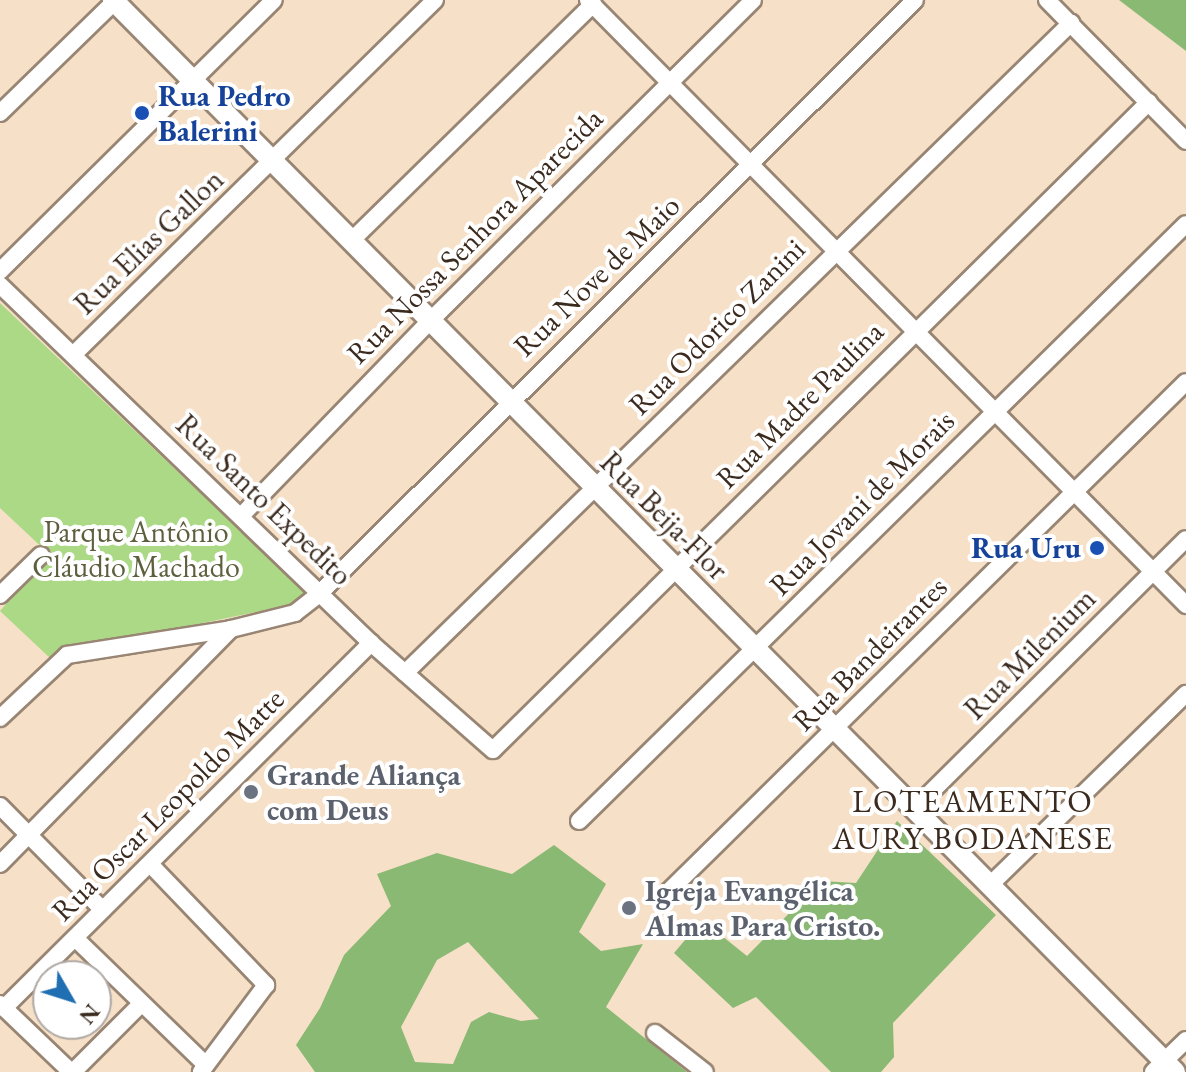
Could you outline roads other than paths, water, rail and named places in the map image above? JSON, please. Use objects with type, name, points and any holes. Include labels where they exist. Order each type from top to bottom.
[{"type":"street","points":[[0,113],[114,0]]},
{"type":"street","name":"Rua Beija-Flor","points":[[114,0],[990,885],[1164,1068]]},
{"type":"street","points":[[0,271],[274,0]]},
{"type":"street","name":"Rua Elias Gallon","points":[[73,355],[435,0]]},
{"type":"street","name":"Rua Nossa Senhora Aparecida","points":[[241,516],[430,321],[753,0]]},
{"type":"street","name":"Rua Nove de Maio","points":[[0,718],[67,655],[231,629],[295,613],[319,594],[915,0]]},
{"type":"street","points":[[1047,0],[1186,141]]},
{"type":"street","points":[[351,241],[591,2],[1186,605]]},
{"type":"street","name":"Rua Odorico Zanini","points":[[405,673],[1071,23]]},
{"type":"street","name":"Rua Madre Paulina","points":[[493,750],[1149,102]]},
{"type":"street","name":"Rua Jovani de Morais","points":[[579,821],[1186,224]]},
{"type":"street","name":"Rua Santo Expedito","points":[[0,285],[319,594],[493,750]]},
{"type":"street","name":"Rua Bandeirantes","points":[[662,898],[1186,382]]},
{"type":"street","name":"Rua Milenium","points":[[914,809],[1186,539]]},
{"type":"street","points":[[0,595],[41,555]]},
{"type":"street","points":[[0,864],[231,629]]},
{"type":"street","name":"Rua Oscar Leopoldo Matte","points":[[2,1006],[75,938],[371,643]]},
{"type":"street","points":[[990,885],[1186,694]]},
{"type":"street","points":[[0,806],[103,910]]},
{"type":"street","points":[[75,938],[203,1068],[266,985],[150,864]]},
{"type":"street","points":[[2,1006],[72,1072],[141,1004]]},
{"type":"street","points":[[655,1033],[705,1072]]},
{"type":"street","points":[[1164,1068],[1186,1040]]},
{"type":"place","name":"Rua Pedro Balerini","points":[[142,113]]},
{"type":"place","name":"Rua Uru","points":[[1097,548]]},
{"type":"place","name":"Grande Aliança com Deus","points":[[251,792]]},
{"type":"place","name":"Igreja Evangélica Almas Para Cristo.","points":[[629,908]]},
{"type":"district","name":"LOTEAMENTO AURY BODANESE","points":[[973,820]]},
{"type":"park label","name":"Parque Antônio Cláudio Machado","points":[[136,549]]}]
